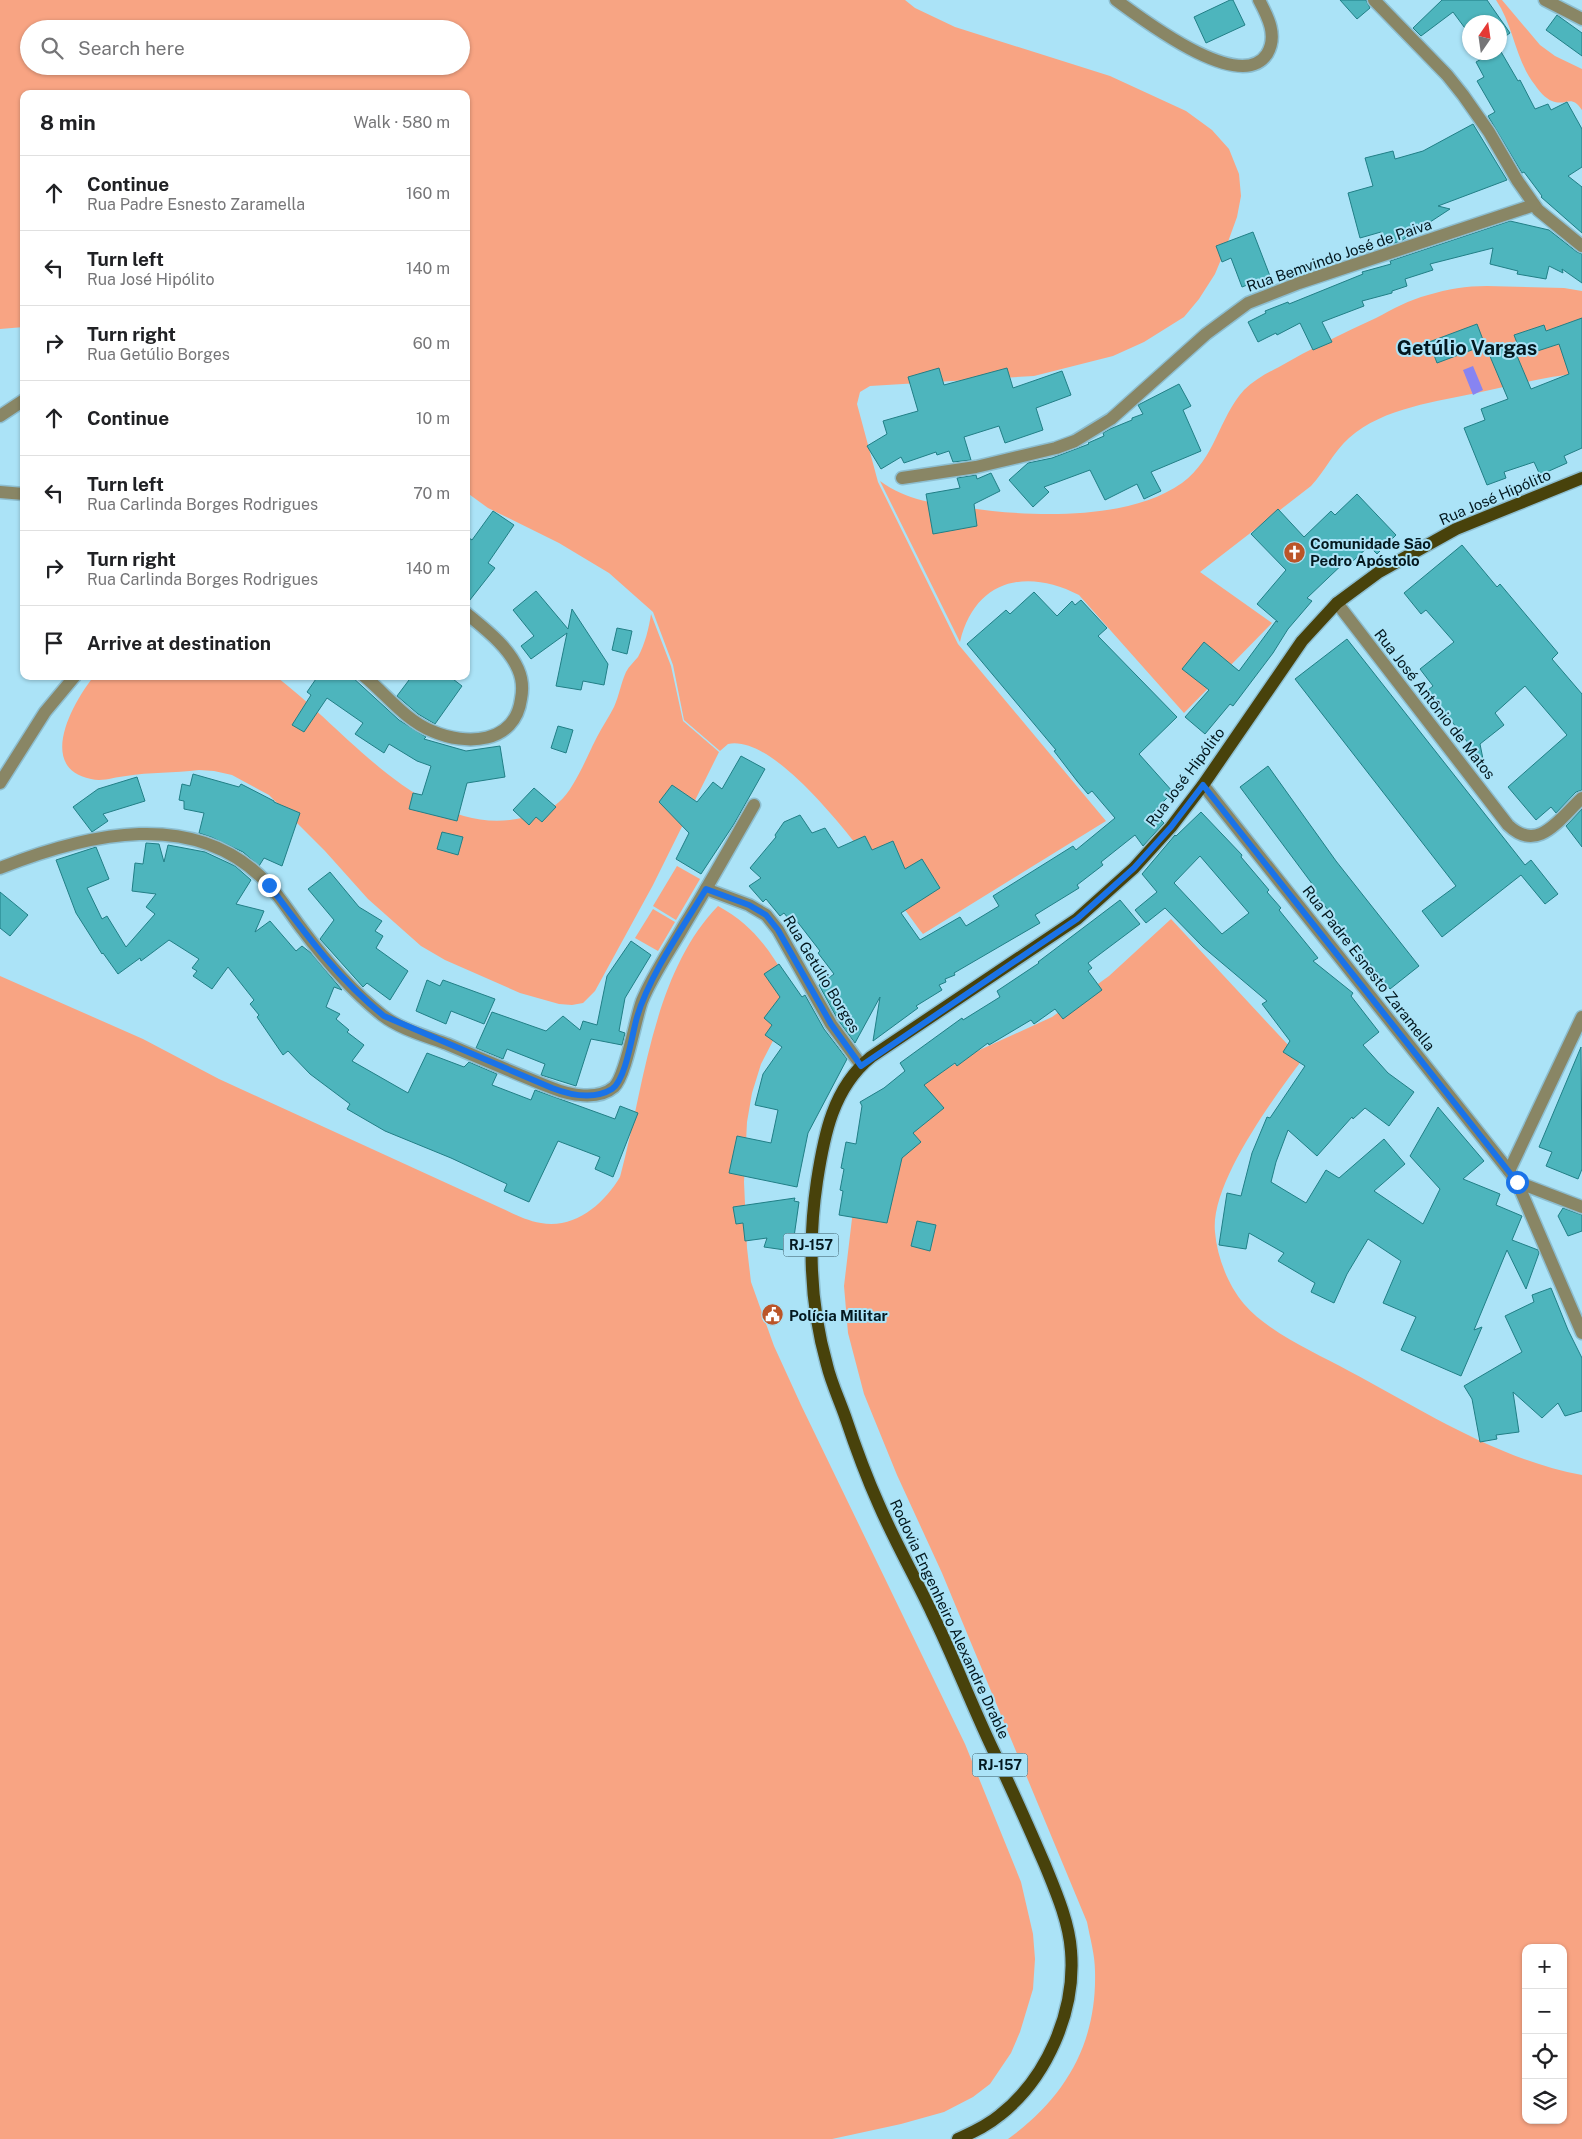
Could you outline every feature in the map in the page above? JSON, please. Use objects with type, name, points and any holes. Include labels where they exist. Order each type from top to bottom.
[{"type":"main road","name":"Rua José Hipólito","points":[[829,1123],[839,1096],[861,1066],[1077,919],[1134,868],[1171,827],[1203,785],[1302,641],[1337,603],[1379,572],[1456,529],[1582,478]]},
{"type":"main road","name":"Rodovia Engenheiro Alexandre Drable","points":[[829,1123],[814,1203],[811,1258],[815,1302],[827,1367],[879,1506],[934,1616],[978,1720],[1021,1807],[1055,1891],[1071,1950],[1071,1981],[1065,2011],[1055,2042],[1040,2070],[1028,2087],[1001,2115],[980,2129],[958,2139]]},
{"type":"street","points":[[1116,0],[1178,43],[1196,53],[1214,60],[1242,65],[1258,62],[1265,57],[1271,42],[1270,23],[1260,0]]},
{"type":"street","points":[[1374,0],[1440,68],[1462,95],[1489,132],[1534,205],[1552,223],[1582,246]]},
{"type":"street","points":[[1545,0],[1582,19]]},
{"type":"street","name":"Rua Bemvindo José de Paiva","points":[[902,478],[976,467],[1056,448],[1075,441],[1111,419],[1206,334],[1248,303],[1298,283],[1534,205]]},
{"type":"street","points":[[0,416],[20,403]]},
{"type":"street","points":[[0,492],[20,494]]},
{"type":"street","name":"Rua José Antônio de Matos","points":[[1337,603],[1508,825],[1522,836],[1536,836],[1548,829],[1582,798]]},
{"type":"street","points":[[368,680],[414,722],[430,731],[468,740],[484,739],[499,733],[519,711],[522,693],[520,676],[509,654],[488,631],[470,616]]},
{"type":"street","points":[[0,783],[45,712],[72,680]]},
{"type":"street","name":"Rua Padre Esnesto Zaramella","points":[[1203,785],[1517,1182],[1582,1333]]},
{"type":"street","points":[[0,868],[23,859],[79,843],[117,836],[144,834],[174,835],[210,845],[238,858],[269,885],[323,956],[363,998],[384,1016],[530,1079],[576,1095],[604,1092],[612,1089],[617,1084],[647,991],[754,805]]},
{"type":"street","name":"Rua Getúlio Borges","points":[[706,889],[749,905],[766,915],[778,930],[831,1024],[861,1066]]},
{"type":"street","points":[[1509,1171],[1578,1037],[1582,1017]]},
{"type":"street","points":[[1517,1182],[1582,1207]]},
{"type":"shaded area","points":[[0,0],[905,0],[915,8],[955,27],[1110,76],[1186,111],[1212,130],[1229,149],[1239,174],[1241,196],[1237,217],[1215,274],[1199,299],[1184,317],[1144,342],[1113,356],[1034,376],[870,386],[860,392],[857,404],[878,482],[958,644],[1106,821],[923,934],[835,818],[806,788],[778,763],[752,747],[728,744],[720,751],[684,720],[673,665],[653,612],[609,573],[559,543],[488,508],[470,495],[470,90],[20,90],[20,327],[0,329]]},
{"type":"shaded area","points":[[1496,0],[1502,0],[1540,45],[1555,56],[1582,69],[1582,110],[1575,102],[1561,103],[1550,100],[1538,89],[1523,65],[1507,21],[1507,15],[1504,15]]},
{"type":"shaded area","points":[[1487,286],[1564,288],[1582,291],[1582,373],[1531,381],[1412,407],[1378,419],[1349,438],[1311,486],[1200,572],[1272,623],[1184,713],[1079,595],[1060,587],[1041,582],[1022,581],[1006,585],[991,592],[978,604],[967,621],[960,642],[880,481],[890,488],[923,501],[993,511],[1049,514],[1078,513],[1107,510],[1135,504],[1160,495],[1182,483],[1193,473],[1210,450],[1235,401],[1244,390],[1261,377],[1327,341],[1414,299],[1450,290]]},
{"type":"shaded area","points":[[1473,366],[1483,390],[1473,395],[1463,370]]},
{"type":"shaded area","points":[[651,614],[671,666],[683,721],[719,752],[653,885],[595,991],[583,1003],[572,1005],[559,1004],[520,993],[445,960],[421,946],[368,899],[325,851],[269,795],[232,775],[199,770],[95,780],[74,772],[65,762],[62,748],[69,717],[91,680],[280,680],[358,749],[419,796],[452,812],[486,820],[532,816],[546,811],[555,805],[565,796],[575,781],[614,707],[626,672],[638,657]]},
{"type":"shaded area","points":[[677,866],[700,879],[676,920],[653,906]]},
{"type":"shaded area","points":[[718,906],[749,928],[765,946],[786,978],[776,1035],[761,1064],[752,1093],[747,1122],[744,1182],[747,1248],[751,1282],[774,1346],[801,1405],[965,1744],[1021,1882],[1033,1934],[1035,1959],[1033,1989],[1020,2032],[1011,2053],[990,2084],[973,2097],[944,2112],[901,2124],[832,2139],[0,2139],[0,976],[143,1039],[219,1079],[516,1215],[536,1222],[554,1224],[577,1218],[597,1205],[620,1177],[653,1034],[664,998],[678,965],[696,934]]},
{"type":"shaded area","points":[[653,909],[675,922],[658,951],[635,938]]},
{"type":"shaded area","points":[[1171,919],[1302,1060],[1260,1119],[1246,1143],[1222,1190],[1216,1212],[1215,1232],[1221,1261],[1228,1279],[1238,1296],[1266,1324],[1294,1342],[1433,1417],[1491,1446],[1520,1458],[1582,1475],[1582,2139],[1008,2139],[1028,2123],[1062,2086],[1084,2045],[1094,1997],[1095,1965],[1092,1946],[1087,1922],[942,1573],[897,1475],[864,1394],[848,1333],[844,1286],[856,1185],[922,1084],[973,1053],[1052,1017],[1109,976]]},
{"type":"building","points":[[1233,0],[1245,25],[1206,43],[1194,17]]},
{"type":"building","points":[[1340,0],[1366,0],[1370,8],[1357,19]]},
{"type":"building","points":[[1442,0],[1487,0],[1497,15],[1462,15],[1462,24],[1453,12],[1421,36],[1413,28]]},
{"type":"building","points":[[1557,15],[1582,33],[1582,56],[1546,30]]},
{"type":"building","points":[[1480,60],[1506,60],[1518,81],[1520,80],[1535,109],[1548,104],[1551,110],[1567,102],[1582,129],[1582,167],[1568,176],[1582,187],[1582,233],[1541,197],[1524,172],[1522,173],[1488,116],[1495,112],[1477,81],[1484,77],[1476,62]]},
{"type":"building","points":[[1473,124],[1507,180],[1438,206],[1450,209],[1401,241],[1385,246],[1381,232],[1360,238],[1348,193],[1373,186],[1365,158],[1393,151],[1395,159],[1423,151]]},
{"type":"building","points":[[1510,221],[1549,230],[1582,254],[1582,283],[1562,269],[1563,273],[1549,266],[1546,279],[1517,274],[1518,271],[1490,264],[1493,248],[1430,264],[1433,270],[1405,279],[1407,286],[1392,291],[1392,293],[1362,301],[1364,306],[1322,322],[1332,342],[1313,350],[1300,323],[1258,342],[1248,322],[1266,313],[1265,311],[1288,302],[1289,304],[1363,274],[1362,272],[1391,264],[1390,261]]},
{"type":"building","points":[[1253,232],[1270,276],[1242,287],[1231,258],[1222,262],[1216,246]]},
{"type":"building","points":[[1582,318],[1582,448],[1564,456],[1567,463],[1540,475],[1534,462],[1504,472],[1506,478],[1487,485],[1464,428],[1485,420],[1481,409],[1508,399],[1489,354],[1512,344],[1531,389],[1569,374],[1559,344],[1522,356],[1514,335],[1544,325],[1546,331]]},
{"type":"building","points":[[1477,324],[1485,345],[1437,363],[1429,342]]},
{"type":"building","points":[[939,368],[944,385],[1007,368],[1013,388],[1062,371],[1071,395],[1036,408],[1043,430],[1005,443],[999,426],[964,437],[971,460],[953,462],[949,451],[937,455],[936,452],[904,463],[901,457],[881,469],[867,446],[887,434],[883,421],[918,411],[908,377]]},
{"type":"building","points":[[1179,384],[1191,406],[1183,410],[1201,451],[1151,472],[1161,491],[1144,499],[1137,484],[1105,500],[1090,470],[1044,487],[1049,492],[1033,507],[1009,480],[1028,463],[1052,458],[1089,444],[1104,436],[1103,433],[1110,429],[1143,414],[1138,405]]},
{"type":"building","points":[[991,473],[1000,491],[974,504],[977,526],[933,534],[926,494],[960,488],[957,478],[976,475],[977,479]]},
{"type":"building","points":[[1357,494],[1396,535],[1377,554],[1369,546],[1353,561],[1349,558],[1307,598],[1312,601],[1288,629],[1273,653],[1233,706],[1230,704],[1205,734],[1185,717],[1209,690],[1182,669],[1204,642],[1239,671],[1276,621],[1278,622],[1257,604],[1286,570],[1251,534],[1278,509],[1304,537],[1331,511],[1335,515]]},
{"type":"building","points":[[493,511],[514,525],[488,563],[495,568],[470,600],[470,539],[472,540]]},
{"type":"building","points":[[1462,545],[1497,587],[1500,584],[1558,653],[1552,659],[1582,694],[1582,790],[1576,792],[1556,813],[1551,807],[1536,820],[1508,787],[1567,735],[1525,686],[1495,713],[1504,725],[1480,744],[1484,764],[1428,690],[1433,686],[1420,669],[1454,642],[1426,610],[1421,614],[1404,593]]},
{"type":"building","points":[[536,591],[568,629],[572,609],[608,664],[604,685],[583,681],[581,690],[556,686],[567,633],[531,659],[521,646],[534,636],[513,610]]},
{"type":"building","points":[[1034,592],[1057,616],[1072,601],[1075,605],[1081,600],[1107,628],[1098,636],[1177,717],[1139,754],[1173,792],[1153,812],[1164,823],[1143,846],[1135,835],[1101,862],[1103,865],[1077,885],[1079,888],[1035,915],[1040,923],[954,973],[955,975],[945,979],[946,982],[939,985],[942,990],[916,1006],[918,1008],[873,1041],[880,997],[855,1043],[838,1020],[819,985],[834,974],[818,953],[820,951],[796,920],[792,923],[784,913],[780,916],[766,899],[763,902],[749,886],[761,878],[750,868],[776,837],[775,835],[784,822],[800,815],[812,833],[825,828],[838,848],[865,836],[872,850],[893,841],[905,869],[922,859],[940,888],[901,913],[920,940],[960,917],[966,926],[999,906],[993,896],[1073,846],[1076,850],[1115,818],[1092,791],[1088,794],[1054,751],[1056,750],[967,644],[1006,610],[1010,614]]},
{"type":"building","points":[[617,628],[632,631],[627,654],[612,650]]},
{"type":"building","points":[[1347,639],[1525,865],[1531,860],[1558,894],[1545,904],[1521,875],[1442,937],[1422,911],[1456,886],[1295,679]]},
{"type":"building","points":[[315,680],[355,680],[399,720],[426,737],[424,739],[466,751],[500,746],[505,777],[467,783],[457,821],[409,809],[413,793],[422,795],[431,766],[417,761],[389,744],[384,753],[355,734],[363,723],[327,698],[304,732],[292,725],[311,695],[307,692]]},
{"type":"building","points":[[409,680],[454,680],[462,686],[435,724],[418,714],[397,696]]},
{"type":"building","points":[[558,726],[573,730],[566,753],[551,748]]},
{"type":"building","points":[[741,756],[765,769],[734,824],[701,874],[676,859],[689,833],[659,802],[672,785],[697,802],[713,782],[722,789]]},
{"type":"building","points":[[1268,766],[1336,861],[1419,966],[1390,989],[1310,887],[1313,885],[1240,787]]},
{"type":"building","points":[[193,774],[239,787],[241,784],[274,802],[300,813],[282,866],[264,858],[259,866],[243,852],[199,833],[204,813],[184,809],[184,801],[179,800],[182,784],[190,786]]},
{"type":"building","points":[[137,777],[145,801],[103,814],[108,821],[92,832],[73,807],[98,789]]},
{"type":"building","points":[[534,788],[556,807],[542,822],[536,817],[529,825],[513,810]]},
{"type":"building","points":[[1582,809],[1582,847],[1566,826]]},
{"type":"building","points":[[1201,812],[1242,855],[1241,857],[1269,890],[1267,892],[1281,908],[1279,910],[1318,958],[1313,961],[1353,993],[1351,996],[1379,1032],[1363,1045],[1388,1073],[1414,1092],[1389,1126],[1365,1108],[1353,1119],[1352,1117],[1317,1156],[1288,1130],[1271,1182],[1306,1203],[1326,1170],[1339,1178],[1384,1139],[1405,1164],[1374,1191],[1423,1224],[1440,1189],[1410,1156],[1438,1107],[1484,1161],[1463,1179],[1500,1194],[1496,1205],[1522,1216],[1512,1240],[1538,1250],[1539,1253],[1526,1289],[1507,1250],[1474,1330],[1482,1327],[1461,1376],[1401,1350],[1416,1317],[1383,1303],[1401,1261],[1368,1239],[1347,1274],[1334,1303],[1311,1292],[1315,1283],[1278,1261],[1284,1253],[1249,1233],[1246,1249],[1219,1245],[1227,1193],[1241,1196],[1252,1153],[1267,1117],[1270,1118],[1305,1066],[1283,1052],[1290,1041],[1262,1004],[1267,1001],[1203,947],[1165,908],[1146,923],[1135,910],[1157,892],[1142,874],[1176,836]],"holes":[[[1200,856],[1249,913],[1222,934],[1174,883]]]},
{"type":"building","points":[[442,832],[463,837],[458,855],[437,849]]},
{"type":"building","points":[[146,843],[159,844],[164,862],[168,845],[205,852],[235,866],[251,880],[236,904],[264,911],[255,932],[270,921],[296,951],[302,946],[311,953],[342,990],[334,987],[326,1007],[340,1014],[336,1019],[349,1030],[347,1032],[364,1045],[352,1061],[408,1093],[427,1053],[464,1067],[469,1062],[497,1074],[492,1085],[531,1100],[535,1090],[615,1119],[620,1106],[638,1113],[613,1177],[595,1169],[600,1157],[558,1141],[529,1202],[504,1191],[507,1184],[451,1158],[385,1131],[347,1109],[350,1104],[310,1074],[288,1051],[283,1055],[257,1017],[259,1015],[250,1004],[254,1000],[228,967],[212,989],[193,976],[197,971],[192,968],[199,959],[169,940],[141,961],[140,958],[118,974],[102,954],[76,913],[56,860],[96,847],[109,879],[87,888],[102,919],[107,916],[126,947],[155,914],[146,907],[156,894],[132,891],[135,863],[143,864]]},
{"type":"building","points":[[330,872],[359,907],[382,921],[375,931],[383,936],[376,948],[408,971],[390,1000],[367,983],[363,987],[320,939],[334,920],[308,889]]},
{"type":"building","points":[[0,892],[28,915],[10,936],[0,928]]},
{"type":"building","points":[[1120,900],[1140,924],[1088,963],[1092,968],[1088,971],[1102,990],[1063,1019],[1055,1009],[1034,1024],[1031,1020],[989,1045],[988,1043],[957,1066],[955,1063],[924,1085],[944,1108],[913,1133],[921,1142],[902,1158],[887,1223],[839,1215],[843,1191],[840,1190],[844,1169],[841,1168],[846,1142],[856,1144],[862,1106],[860,1102],[884,1088],[905,1071],[900,1063],[962,1018],[963,1020],[1000,997],[997,991],[1039,963]]},
{"type":"building","points":[[631,941],[651,955],[625,998],[619,1031],[625,1033],[622,1045],[591,1039],[576,1086],[541,1075],[545,1064],[507,1049],[503,1059],[476,1048],[492,1012],[546,1031],[563,1016],[580,1030],[583,1021],[597,1025],[607,976]]},
{"type":"building","points":[[779,964],[802,997],[805,995],[824,1029],[847,1059],[808,1133],[797,1187],[729,1173],[737,1136],[771,1143],[778,1110],[755,1105],[763,1074],[782,1047],[765,1035],[772,1025],[764,1018],[780,997],[764,974]]},
{"type":"building","points":[[427,980],[440,986],[443,980],[495,999],[484,1024],[451,1011],[446,1024],[416,1011]]},
{"type":"building","points":[[1581,1047],[1582,1169],[1578,1179],[1546,1166],[1552,1152],[1539,1147]]},
{"type":"building","points":[[795,1198],[794,1201],[799,1202],[792,1251],[764,1247],[767,1238],[745,1241],[743,1223],[736,1224],[733,1207]]},
{"type":"building","points":[[1563,1208],[1582,1215],[1582,1231],[1568,1236],[1558,1216]]},
{"type":"building","points":[[917,1221],[936,1225],[930,1251],[911,1246]]},
{"type":"building","points":[[1551,1288],[1582,1358],[1582,1411],[1565,1416],[1558,1403],[1542,1418],[1513,1392],[1519,1432],[1496,1435],[1497,1439],[1480,1442],[1472,1399],[1464,1386],[1522,1352],[1505,1316],[1534,1302],[1532,1295]]},
{"type":"place","name":"Comunidade São Pedro Apóstolo","points":[[1294,552]]},
{"type":"place","name":"Polícia Militar","points":[[773,1315]]},
{"type":"district","name":"Getúlio Vargas","points":[[1467,348]]},
{"type":"route","points":[[269,885],[323,956],[363,998],[384,1016],[552,1088],[576,1095],[604,1092],[612,1089],[617,1084],[621,1077],[634,1027],[647,991],[706,889],[749,905],[766,915],[778,930],[831,1024],[861,1066],[883,1049],[1077,919],[1134,868],[1171,827],[1203,785],[1517,1182]]}]
